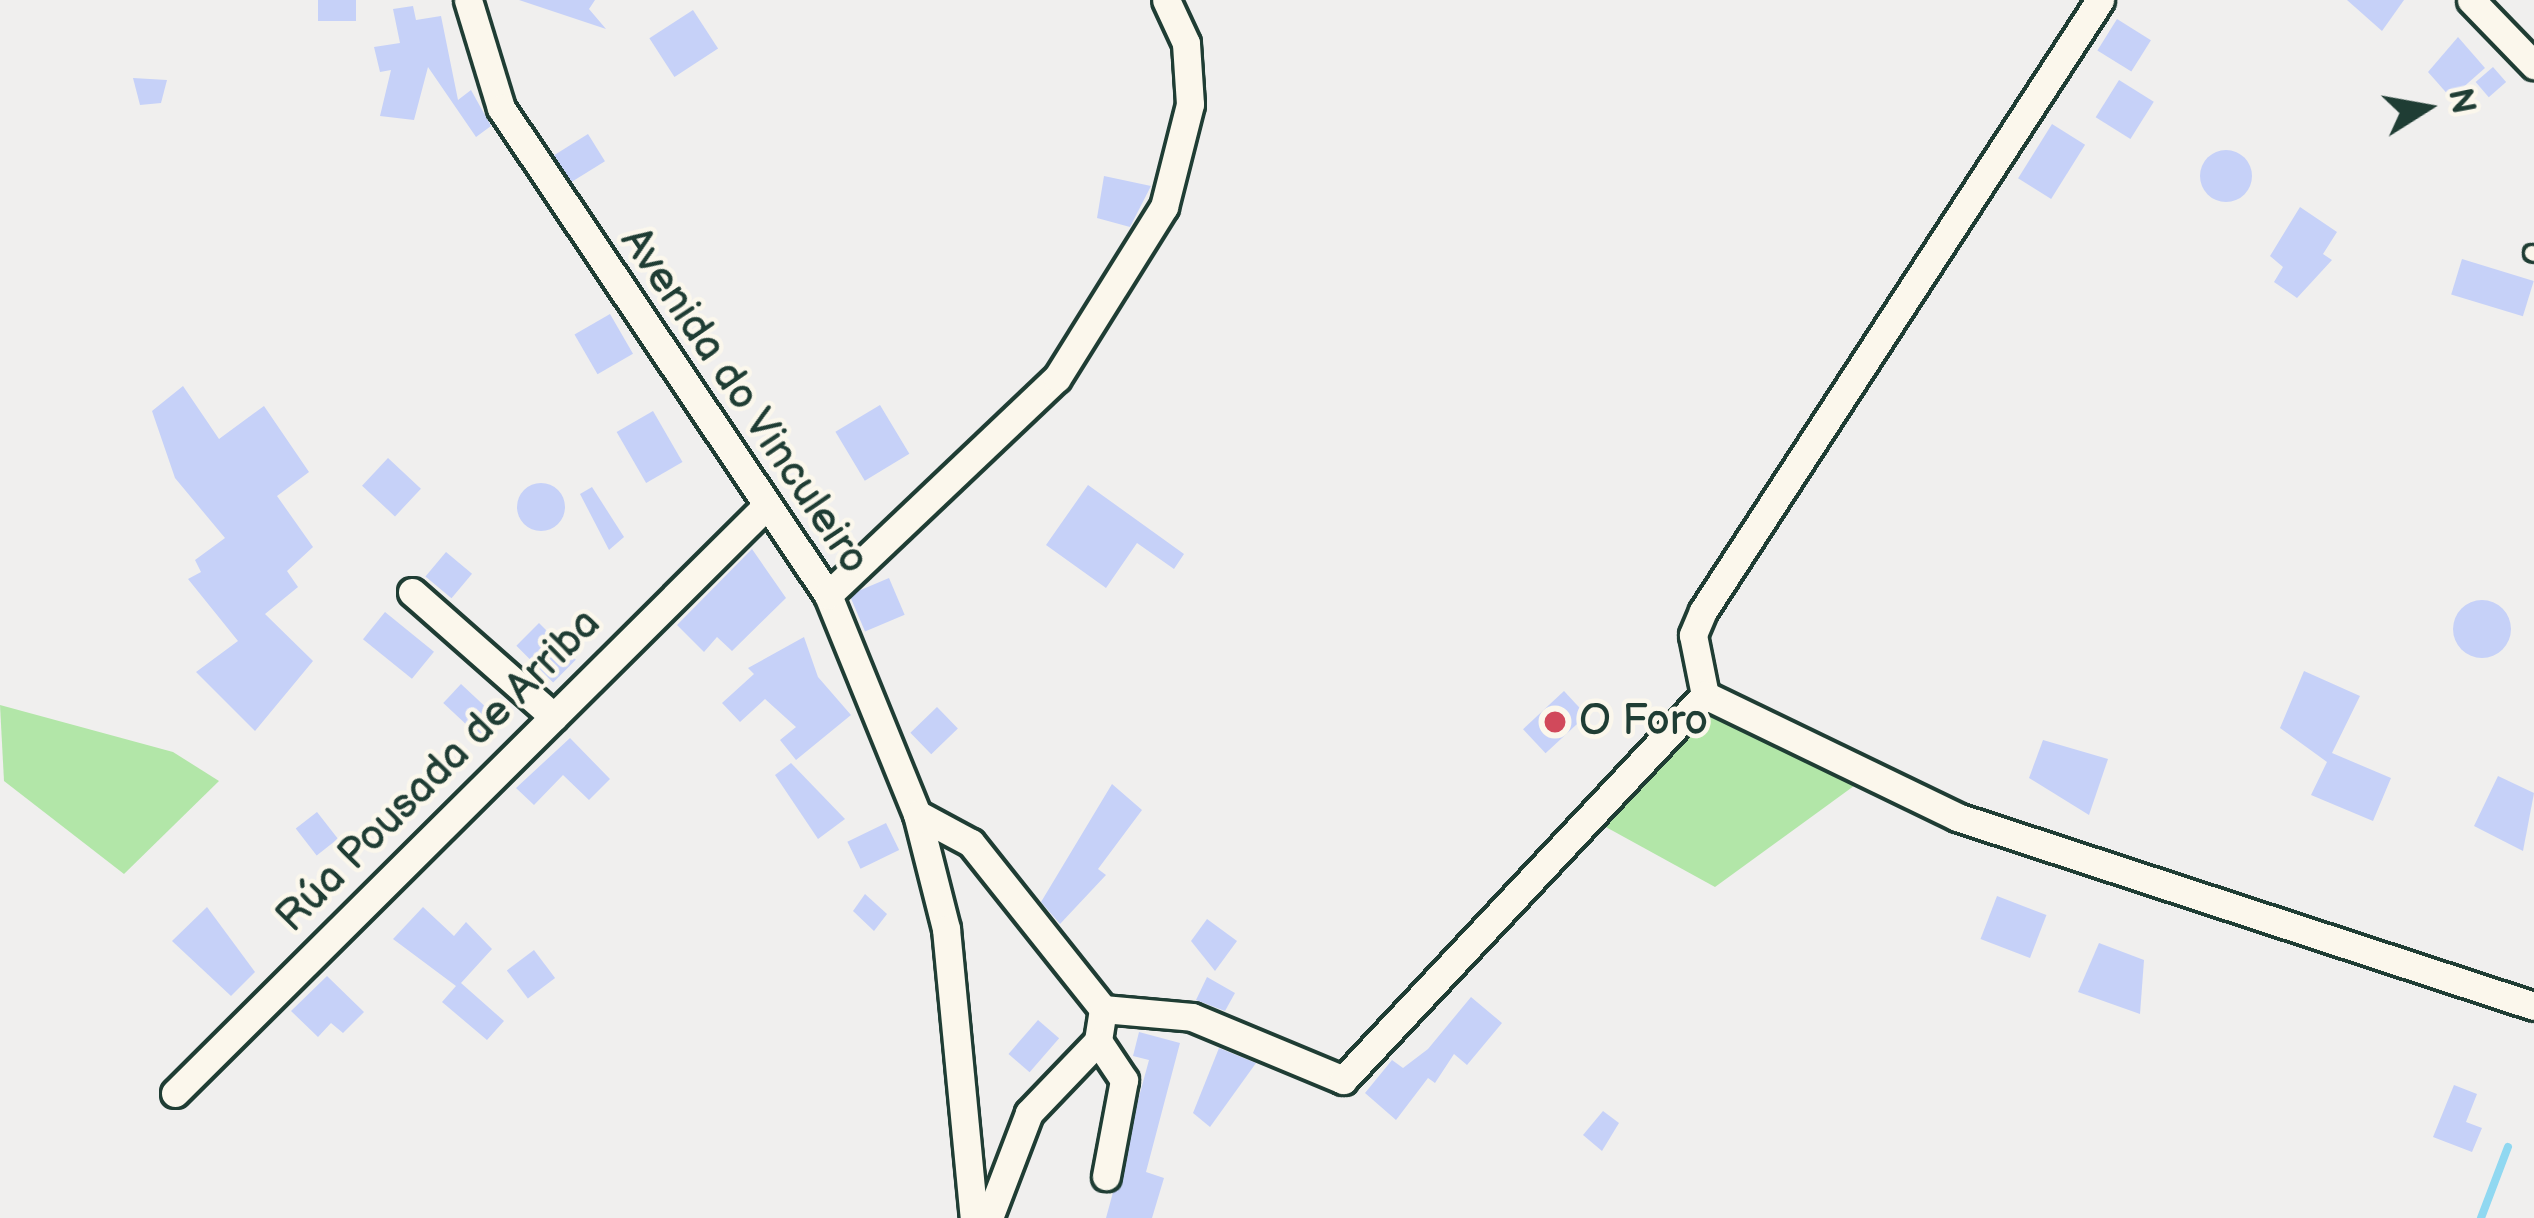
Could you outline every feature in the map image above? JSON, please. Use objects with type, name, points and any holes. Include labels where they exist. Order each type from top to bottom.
[{"type":"street","name":"Avenida do Vinculeiro","points":[[468,0],[501,108],[762,509],[828,595],[917,814],[946,929],[974,1218]]},
{"type":"street","points":[[828,595],[1057,378],[1164,207],[1190,104],[1186,43],[1166,0]]},
{"type":"street","points":[[1705,694],[1693,635],[1703,611],[2100,0]]},
{"type":"street","points":[[2471,0],[2534,65]]},
{"type":"street","name":"Rúa Pousada de Arriba","points":[[175,1093],[762,509]]},
{"type":"street","points":[[412,592],[554,717]]},
{"type":"street","points":[[1705,694],[1957,817],[2534,1006]]},
{"type":"street","points":[[917,814],[971,843],[1103,1009],[1192,1017],[1343,1080],[1705,694]]},
{"type":"street","points":[[989,1218],[1029,1113],[1098,1041],[1103,1009]]},
{"type":"street","points":[[1098,1041],[1124,1080],[1106,1176]]},
{"type":"green space","points":[[0,705],[173,752],[219,781],[124,874],[4,781]]},
{"type":"green space","points":[[1709,710],[1858,783],[1715,887],[1604,826]]},
{"type":"building","points":[[318,0],[356,0],[356,21],[318,21]]},
{"type":"building","points":[[519,0],[595,0],[589,9],[606,29]]},
{"type":"building","points":[[2347,0],[2404,0],[2382,31]]},
{"type":"building","points":[[413,6],[416,20],[441,16],[458,100],[471,90],[491,126],[476,137],[428,67],[414,120],[380,116],[391,70],[380,72],[374,47],[400,43],[393,9]]},
{"type":"building","points":[[693,10],[718,49],[674,77],[649,38]]},
{"type":"building","points":[[2117,19],[2151,40],[2131,72],[2097,50]]},
{"type":"building","points":[[2458,37],[2485,68],[2451,98],[2428,72]]},
{"type":"building","points":[[2493,67],[2506,82],[2489,97],[2476,82]]},
{"type":"building","points":[[133,78],[167,80],[161,103],[140,105]]},
{"type":"building","points":[[2119,80],[2154,102],[2130,139],[2096,117]]},
{"type":"building","points":[[2052,124],[2085,145],[2051,199],[2018,178]]},
{"type":"building","points":[[588,134],[605,161],[571,182],[554,155]]},
{"type":"building","points":[[2226,150],[2245,157],[2252,176],[2245,195],[2226,202],[2207,195],[2200,176],[2207,157]]},
{"type":"building","points":[[1104,176],[1151,186],[1130,227],[1097,218]]},
{"type":"building","points":[[2300,207],[2337,232],[2323,254],[2332,260],[2297,298],[2274,282],[2283,267],[2270,256]]},
{"type":"building","points":[[2462,259],[2534,281],[2523,316],[2451,294]]},
{"type":"building","points":[[610,314],[633,354],[597,374],[574,334]]},
{"type":"building","points":[[183,386],[219,439],[264,406],[309,472],[277,496],[313,547],[287,571],[298,587],[265,614],[313,661],[255,731],[196,672],[238,641],[188,579],[201,572],[195,560],[225,538],[175,478],[152,411]]},
{"type":"building","points":[[880,405],[909,454],[865,481],[835,432]]},
{"type":"building","points":[[653,411],[682,462],[646,483],[617,432]]},
{"type":"building","points":[[388,458],[421,489],[395,516],[362,486]]},
{"type":"building","points":[[541,483],[558,490],[565,507],[558,524],[541,531],[524,524],[517,507],[524,490]]},
{"type":"building","points":[[1088,485],[1184,554],[1174,569],[1137,543],[1106,588],[1046,545]]},
{"type":"building","points":[[592,487],[624,537],[609,550],[580,494]]},
{"type":"building","points":[[752,549],[786,598],[732,651],[717,637],[704,652],[677,625]]},
{"type":"building","points":[[446,552],[472,574],[451,598],[425,577]]},
{"type":"building","points":[[889,578],[905,615],[865,632],[849,595]]},
{"type":"building","points":[[2482,600],[2502,609],[2511,629],[2502,649],[2482,658],[2462,649],[2453,629],[2462,609]]},
{"type":"building","points":[[385,612],[434,652],[412,679],[363,639]]},
{"type":"building","points":[[539,623],[576,660],[553,682],[516,646]]},
{"type":"building","points":[[804,637],[818,677],[851,715],[796,760],[780,740],[796,727],[765,699],[740,722],[722,703],[754,674],[748,668]]},
{"type":"building","points":[[2304,671],[2360,696],[2332,753],[2391,778],[2373,821],[2311,795],[2327,762],[2280,728]]},
{"type":"building","points":[[461,684],[499,719],[481,738],[443,703]]},
{"type":"building","name":"O Foro","points":[[1564,691],[1587,715],[1546,753],[1523,729]]},
{"type":"building","points":[[937,707],[958,729],[931,754],[910,733]]},
{"type":"building","points":[[570,738],[610,779],[589,800],[563,775],[534,805],[516,788]]},
{"type":"building","points":[[2043,740],[2108,759],[2089,815],[2029,778]]},
{"type":"building","points":[[791,763],[845,819],[818,839],[775,775]]},
{"type":"building","points":[[2498,776],[2534,793],[2523,851],[2474,826]]},
{"type":"building","points":[[1112,784],[1142,810],[1098,869],[1106,875],[1060,924],[1041,902]]},
{"type":"building","points":[[317,812],[338,839],[317,855],[296,829]]},
{"type":"building","points":[[886,823],[899,850],[861,869],[847,842]]},
{"type":"building","points":[[865,894],[887,914],[874,931],[853,911]]},
{"type":"building","points":[[1997,896],[2046,915],[2030,958],[1981,939]]},
{"type":"building","points":[[207,907],[255,972],[231,996],[172,941]]},
{"type":"building","points":[[423,907],[454,936],[466,922],[492,949],[461,983],[504,1021],[487,1040],[442,1002],[456,986],[393,939]]},
{"type":"building","points":[[1207,919],[1237,941],[1215,971],[1191,941]]},
{"type":"building","points":[[2099,943],[2144,960],[2140,1014],[2078,992]]},
{"type":"building","points":[[534,950],[555,978],[528,998],[507,970]]},
{"type":"building","points":[[327,976],[364,1012],[343,1033],[331,1023],[318,1037],[291,1011]]},
{"type":"building","points":[[1207,977],[1235,993],[1225,1011],[1196,1000]]},
{"type":"building","points":[[1471,997],[1502,1023],[1467,1065],[1454,1054],[1435,1083],[1428,1078],[1396,1120],[1365,1093],[1392,1060],[1403,1068],[1428,1049]]},
{"type":"building","points":[[1038,1020],[1059,1038],[1030,1072],[1008,1054]]},
{"type":"building","points":[[1139,1032],[1180,1043],[1146,1172],[1164,1178],[1152,1218],[1106,1218],[1149,1060],[1133,1056]]},
{"type":"building","points":[[1219,1048],[1256,1063],[1210,1127],[1193,1113]]},
{"type":"building","points":[[2454,1085],[2477,1094],[2466,1122],[2482,1128],[2472,1152],[2433,1137]]},
{"type":"building","points":[[1603,1111],[1619,1123],[1602,1151],[1583,1135]]},
{"type":"waterway","points":[[2481,1218],[2508,1147]]},
{"type":"place","name":"O Foro","points":[[1555,722]]}]
